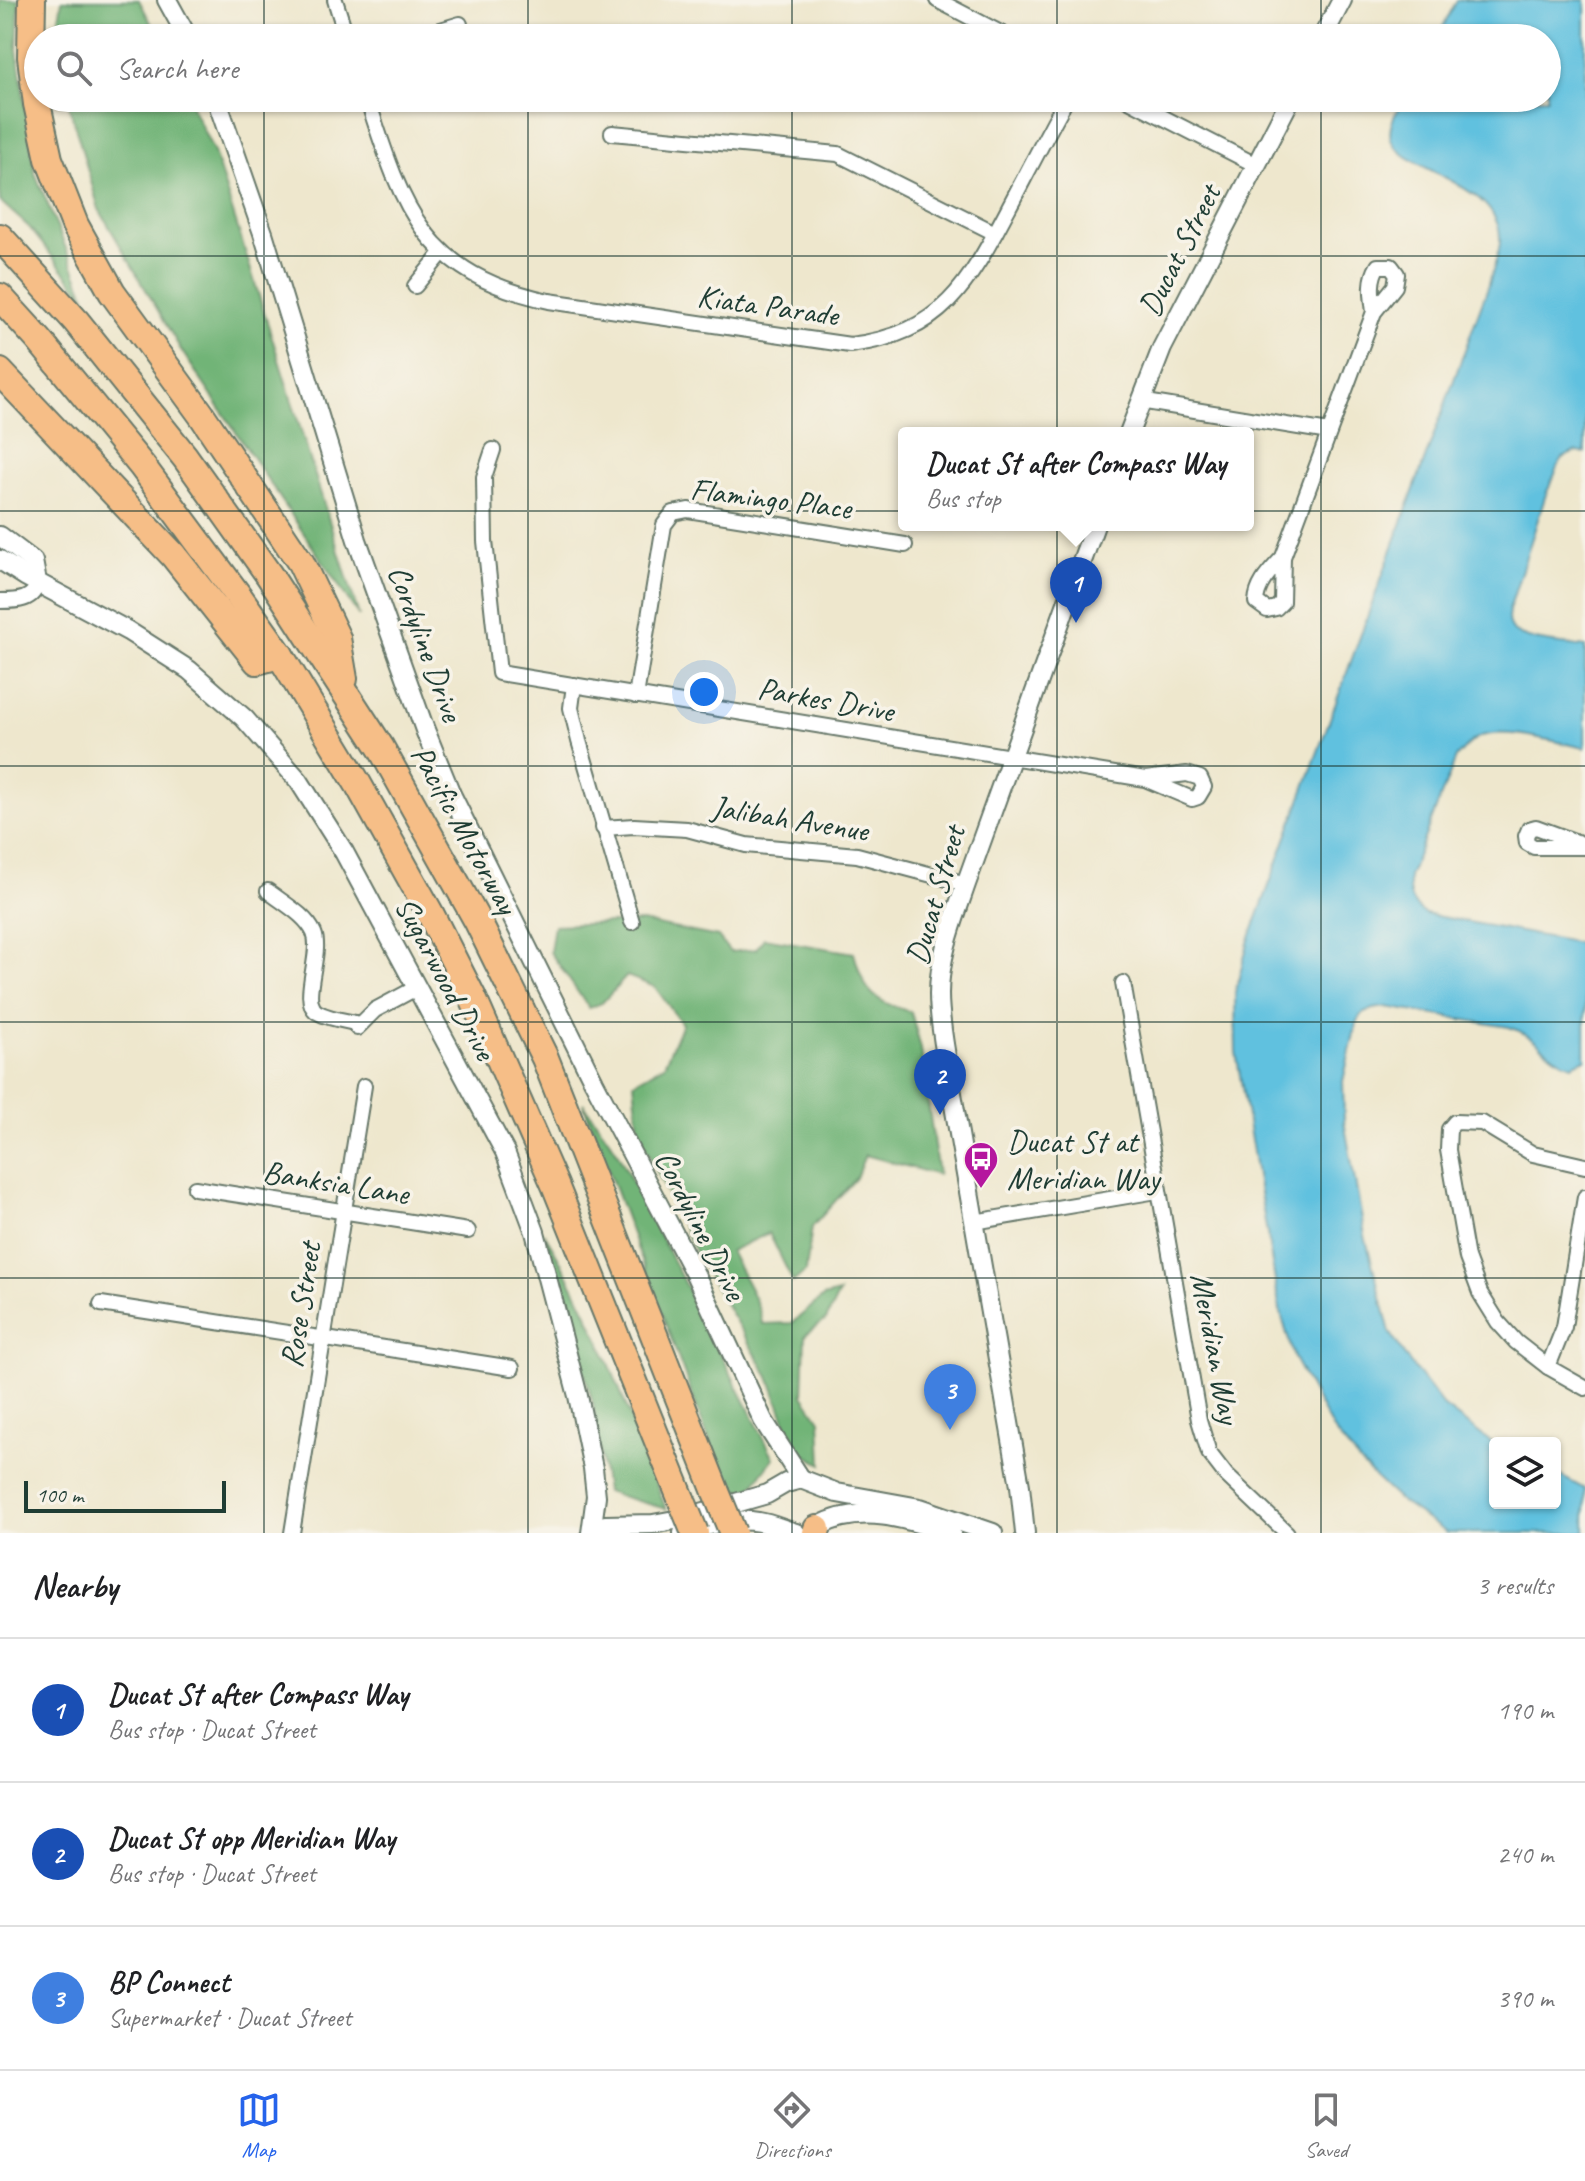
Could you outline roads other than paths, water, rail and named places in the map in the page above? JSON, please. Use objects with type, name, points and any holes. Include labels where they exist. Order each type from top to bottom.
[{"type":"highway","points":[[32,0],[32,24]]},
{"type":"highway","points":[[39,112],[49,159],[75,225],[112,292],[201,414],[301,563],[337,638],[346,691]]},
{"type":"highway","name":"Pacific Motorway","points":[[0,237],[76,321],[185,457],[269,575],[395,772],[478,922],[545,1058],[733,1533]]},
{"type":"highway","points":[[0,297],[142,466],[280,655],[358,784],[472,996],[555,1185],[695,1533]]},
{"type":"highway","points":[[0,372],[173,555],[257,661],[280,655]]},
{"type":"street","points":[[167,0],[180,24]]},
{"type":"street","points":[[335,0],[343,24]]},
{"type":"street","points":[[937,0],[983,24]]},
{"type":"street","points":[[1329,24],[1342,0]]},
{"type":"street","name":"Cordyline Drive","points":[[221,112],[263,233],[357,540],[451,794],[594,1082],[696,1276],[763,1420],[808,1482]]},
{"type":"street","name":"Kiata Parade","points":[[372,112],[393,178],[409,210],[442,253],[492,284],[522,295],[850,345],[899,334],[940,309],[972,275],[1060,112]]},
{"type":"street","points":[[1152,112],[1256,165]]},
{"type":"street","name":"Ducat Street","points":[[1131,427],[1162,348],[1284,112]]},
{"type":"street","points":[[612,133],[838,154],[995,233]]},
{"type":"street","points":[[415,286],[442,253]]},
{"type":"street","points":[[1283,557],[1374,312]]},
{"type":"street","points":[[1140,401],[1329,432]]},
{"type":"street","name":"Parkes Drive","points":[[493,450],[484,477],[485,541],[499,673],[1145,779]]},
{"type":"street","name":"Flamingo Place","points":[[636,696],[664,525],[673,513],[688,510],[905,545]]},
{"type":"street","name":"Ducat Street","points":[[1025,1533],[1020,1486],[952,1093],[939,995],[944,954],[966,884],[1093,531]]},
{"type":"street","points":[[0,536],[33,561],[37,582],[34,593],[28,597],[0,601]]},
{"type":"street","name":"Sugarwood Drive","points":[[0,560],[177,662],[244,718],[307,793],[344,852],[505,1152],[535,1232],[578,1396],[593,1468],[596,1496],[592,1533]]},
{"type":"street","points":[[574,685],[571,708],[632,922]]},
{"type":"street","name":"Jalibah Avenue","points":[[603,828],[687,829],[746,845],[857,855],[966,884]]},
{"type":"street","points":[[268,891],[304,919],[314,935],[316,953],[310,997],[312,1007],[322,1014],[358,1026],[375,1010],[418,987]]},
{"type":"street","name":"Meridian Way","points":[[1123,983],[1199,1420],[1209,1453],[1226,1475],[1287,1533]]},
{"type":"street","name":"Rose Street","points":[[292,1533],[364,1086]]},
{"type":"street","points":[[1581,1385],[1548,1367],[1506,1332],[1486,1305],[1467,1258],[1448,1150],[1449,1129],[1455,1122],[1482,1123],[1526,1151],[1585,1166]]},
{"type":"street","name":"Banksia Lane","points":[[195,1188],[468,1231]]},
{"type":"street","points":[[974,1222],[1157,1191]]},
{"type":"street","points":[[1548,1367],[1564,1327],[1585,1197]]},
{"type":"street","points":[[101,1304],[512,1368]]},
{"type":"street","points":[[808,1482],[824,1497],[826,1504],[812,1531]]},
{"type":"street","points":[[592,1533],[605,1525],[653,1524],[680,1519],[709,1508],[767,1494],[786,1483],[808,1482],[837,1493],[920,1508],[993,1533]]},
{"type":"street","points":[[683,1533],[723,1521],[743,1520],[812,1531],[847,1514],[870,1514],[951,1533]]},
{"type":"water","points":[[1457,0],[1585,0],[1585,453],[1575,452],[1562,458],[1546,494],[1508,620],[1511,629],[1525,637],[1585,647],[1585,748],[1502,733],[1472,741],[1456,758],[1409,877],[1409,889],[1413,902],[1425,914],[1585,944],[1585,1059],[1572,1065],[1555,1057],[1527,1035],[1509,1027],[1386,1007],[1362,1014],[1356,1025],[1343,1081],[1344,1121],[1365,1236],[1390,1332],[1443,1406],[1489,1440],[1489,1509],[1561,1509],[1561,1476],[1585,1489],[1585,1533],[1447,1533],[1400,1501],[1362,1465],[1333,1430],[1294,1358],[1280,1310],[1236,1052],[1235,992],[1248,943],[1489,284],[1500,242],[1497,222],[1486,205],[1470,192],[1399,150],[1391,139],[1392,123],[1396,112],[1561,112],[1561,24],[1444,24]]},
{"type":"place","name":"Ducat St after Compass Way","points":[[1076,623]]},
{"type":"place","name":"Ducat St opp Meridian Way","points":[[940,1115]]},
{"type":"place","name":"Ducat St at Meridian Way","points":[[981,1190]]},
{"type":"place","name":"BP Connect","points":[[950,1430]]}]
